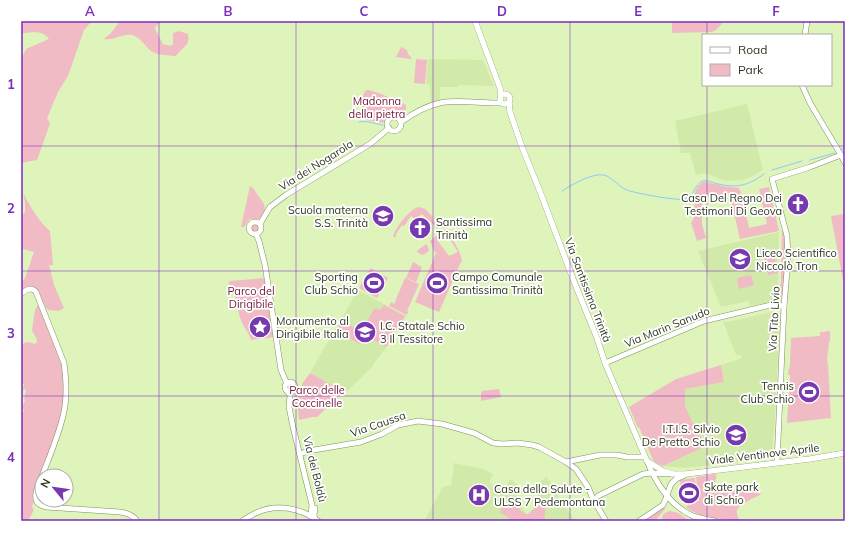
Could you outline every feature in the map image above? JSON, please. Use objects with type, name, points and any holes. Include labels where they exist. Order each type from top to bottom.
[{"type":"main road","name":"Via Santissima Trinità","points":[[475,21],[522,147],[597,338],[605,363],[646,459]]},
{"type":"main road","name":"Viale Ventinove Aprile","points":[[646,459],[663,471],[673,474],[686,474],[810,459],[845,453]]},
{"type":"street","points":[[805,34],[806,21]]},
{"type":"street","points":[[802,86],[810,103],[845,163]]},
{"type":"street","name":"Via dei Nogarola","points":[[389,128],[392,131],[398,130],[401,126],[401,122],[424,109],[440,103],[459,102],[491,104],[504,100]]},
{"type":"street","name":"Via dei Nogarola","points":[[389,128],[388,122],[391,118],[398,118],[401,122]]},
{"type":"street","name":"Via dei Nogarola","points":[[260,224],[270,207],[286,195],[370,144],[389,128]]},
{"type":"street","name":"Via Tito Livio","points":[[777,462],[784,306],[788,260],[787,236],[772,179],[810,167],[840,153]]},
{"type":"street","points":[[256,234],[261,230],[260,224],[255,221],[249,224],[248,229],[253,234],[256,234],[265,265],[281,370],[290,384],[291,392],[287,391]]},
{"type":"street","points":[[21,294],[26,290],[31,289],[34,289],[36,292],[64,363],[66,394],[64,413],[45,468]]},
{"type":"street","name":"Via Marin Sanudo","points":[[605,363],[704,321],[771,305],[784,306]]},
{"type":"street","points":[[289,402],[290,384]]},
{"type":"street","name":"Via dei Boldù","points":[[290,384],[285,388],[290,395],[289,402],[312,504],[313,516]]},
{"type":"street","name":"Via Caussa","points":[[301,453],[361,442],[382,434],[398,425],[418,421],[442,424],[474,433],[493,443],[518,443],[539,447],[566,462],[576,469],[581,476],[606,521]]},
{"type":"street","points":[[566,462],[600,455],[617,455],[646,459],[643,474]]},
{"type":"street","name":"Via Santissima Trinità","points":[[646,459],[652,473],[667,496],[676,506]]},
{"type":"street","points":[[594,501],[598,496],[643,474],[652,473]]},
{"type":"street","name":"Viale Ventinove Aprile","points":[[652,473],[673,474]]},
{"type":"street","name":"Viale Ventinove Aprile","points":[[662,505],[671,484],[676,479],[686,474]]},
{"type":"street","points":[[639,521],[662,505],[676,506],[695,516],[715,521]]},
{"type":"street","points":[[61,508],[127,513],[137,521]]},
{"type":"street","points":[[242,521],[256,512],[267,509],[286,508],[313,516]]},
{"type":"shaded area","points":[[428,59],[483,60],[494,86],[459,85],[457,87],[440,87],[440,102],[431,104],[430,85],[426,84]]},
{"type":"shaded area","points":[[747,104],[763,170],[743,180],[731,181],[722,180],[705,173],[696,175],[690,153],[681,153],[675,121]]},
{"type":"shaded area","points":[[779,232],[778,300],[750,306],[748,301],[721,307],[698,251]]},
{"type":"shaded area","name":"I.C. Statale Schio 3 Il Tessitore","points":[[358,290],[406,316],[373,366],[345,393],[310,373]]},
{"type":"shaded area","points":[[776,311],[780,314],[772,456],[769,458],[685,468],[663,466],[704,447],[685,406],[685,389],[724,382],[721,365],[742,358],[741,355],[737,355],[735,353],[723,321],[727,322]]},
{"type":"shaded area","name":"Casa della Salute - ULSS 7 Pedemontana","points":[[453,463],[483,469],[493,474],[489,482],[503,490],[510,479],[512,480],[524,491],[515,498],[527,514],[541,502],[532,486],[547,477],[573,518],[578,521],[424,521],[443,487],[451,486],[454,468]]},
{"type":"green space","points":[[24,21],[92,21],[84,30],[68,76],[58,92],[50,111],[47,119],[50,124],[37,160],[21,163],[21,60],[26,49],[49,39],[40,33],[21,33],[21,28]]},
{"type":"green space","points":[[120,21],[168,21],[160,23],[155,29],[163,44],[171,46],[173,44],[173,33],[179,31],[188,34],[189,38],[187,44],[176,56],[154,53],[138,38],[132,35],[104,39],[111,33]]},
{"type":"green space","points":[[672,21],[720,21],[722,24],[712,32],[672,33]]},
{"type":"green space","points":[[401,47],[407,50],[411,59],[396,57]]},
{"type":"green space","points":[[416,59],[427,60],[425,84],[414,83]]},
{"type":"green space","name":"Madonna della pietra","points":[[366,90],[379,93],[406,105],[405,113],[400,115],[394,114],[383,123],[366,120],[362,113],[362,97]]},
{"type":"green space","points":[[703,182],[739,188],[749,228],[767,224],[759,189],[769,187],[779,231],[740,239],[730,195],[727,194],[704,199],[702,201],[702,224],[706,238],[697,241],[691,223],[694,213],[696,191],[698,186]]},
{"type":"green space","points":[[250,186],[264,204],[265,210],[261,217],[258,219],[250,219],[244,227],[241,227]]},
{"type":"green space","points":[[23,193],[38,218],[50,231],[53,265],[49,265],[54,285],[64,308],[59,311],[49,310],[46,308],[35,287],[30,287],[21,294],[21,282],[25,278],[34,252],[23,249],[21,242],[21,217],[25,212]]},
{"type":"green space","points":[[419,207],[425,209],[433,217],[432,219],[439,228],[438,229],[422,214],[415,219],[411,216],[404,226],[402,225],[395,238],[393,236],[403,219],[415,208]]},
{"type":"green space","points":[[845,214],[845,280],[843,280],[831,216]]},
{"type":"green space","points":[[253,224],[257,224],[259,228],[257,232],[253,232],[251,230],[251,226]]},
{"type":"green space","name":"Campo Comunale Santissima Trinità","points":[[444,229],[458,248],[462,262],[460,263],[439,312],[415,302],[436,253],[438,254],[434,251],[430,241],[436,236],[438,237],[437,240],[449,256],[458,252],[445,234],[441,233]]},
{"type":"green space","points":[[782,229],[786,244],[786,261],[782,294],[781,298],[779,299],[781,280]]},
{"type":"green space","points":[[426,244],[429,249],[428,252],[422,255],[417,252],[417,251]]},
{"type":"green space","points":[[774,254],[778,273],[768,275],[764,256]]},
{"type":"green space","points":[[413,262],[422,267],[416,282],[406,278]]},
{"type":"green space","name":"Sporting Club Schio","points":[[371,268],[388,278],[377,298],[359,288]]},
{"type":"green space","points":[[751,275],[754,285],[739,289],[737,278]]},
{"type":"green space","name":"Parco del Dirigibile","points":[[265,278],[274,337],[251,340],[241,320],[233,290],[228,283],[230,281]]},
{"type":"green space","points":[[405,278],[419,284],[407,311],[409,312],[406,315],[389,306],[391,302],[394,304]]},
{"type":"green space","points":[[39,302],[59,350],[66,386],[62,416],[45,468],[34,468],[34,502],[32,506],[34,510],[28,521],[21,521],[21,418],[24,410],[22,408],[26,390],[23,389],[24,384],[21,382],[21,345],[26,342],[35,344],[37,342],[32,330],[35,310]]},
{"type":"green space","points":[[384,305],[405,316],[386,347],[365,335],[359,344],[336,330],[342,322],[361,331],[374,309],[376,308],[380,310]]},
{"type":"green space","name":"Tennis Club Schio","points":[[830,331],[827,360],[831,418],[787,423],[790,375],[788,375],[791,338],[820,336],[820,332]]},
{"type":"green space","points":[[721,365],[724,382],[685,389],[685,406],[704,447],[663,466],[656,463],[653,460],[629,407],[676,379]]},
{"type":"green space","name":"Parco delle Coccinelle","points":[[310,373],[344,392],[317,417],[299,420],[297,399],[301,391],[302,384]]},
{"type":"green space","points":[[499,389],[501,397],[481,401],[482,391]]},
{"type":"green space","points":[[714,474],[716,477],[714,486],[720,493],[699,501],[696,477]]},
{"type":"green space","name":"Skate park di Schio","points":[[695,478],[697,498],[682,500],[680,480]]},
{"type":"green space","points":[[734,490],[762,494],[738,508],[737,512],[739,520],[725,520],[704,516],[691,511],[686,507],[726,491]]},
{"type":"green space","points":[[507,504],[515,505],[523,513],[529,514],[535,508],[543,504],[545,506],[545,520],[548,521],[512,521],[500,513],[502,507]]},
{"type":"green space","points":[[663,507],[665,509],[655,521],[641,521]]},
{"type":"green space","points":[[670,511],[678,513],[690,521],[662,521],[664,514]]},
{"type":"waterway","points":[[359,122],[383,125]]},
{"type":"waterway","points":[[841,150],[845,147]]},
{"type":"waterway","points":[[810,160],[835,153]]},
{"type":"waterway","points":[[772,170],[802,161]]},
{"type":"waterway","points":[[562,191],[588,177],[604,175],[624,189],[646,195],[684,199],[688,198],[700,182],[703,181],[737,186],[753,181],[764,174]]},
{"type":"place","name":"Casa Del Regno Dei Testimoni Di Geova","points":[[798,204]]},
{"type":"place","name":"Scuola materna S.S. Trinità","points":[[383,216]]},
{"type":"place","name":"Santissima Trinità","points":[[420,228]]},
{"type":"place","name":"Liceo Scientifico Niccolò Tron","points":[[740,259]]},
{"type":"place","name":"Sporting Club Schio","points":[[374,283]]},
{"type":"place","name":"Campo Comunale Santissima Trinità","points":[[437,283]]},
{"type":"place","name":"Monumento al Dirigibile Italia","points":[[260,327]]},
{"type":"place","name":"I.C. Statale Schio 3 Il Tessitore","points":[[365,332]]},
{"type":"place","name":"Tennis Club Schio","points":[[809,392]]},
{"type":"place","name":"I.T.I.S. Silvio De Pretto Schio","points":[[736,435]]},
{"type":"place","name":"Skate park di Schio","points":[[689,493]]},
{"type":"place","name":"Casa della Salute - ULSS 7 Pedemontana","points":[[479,495]]}]
